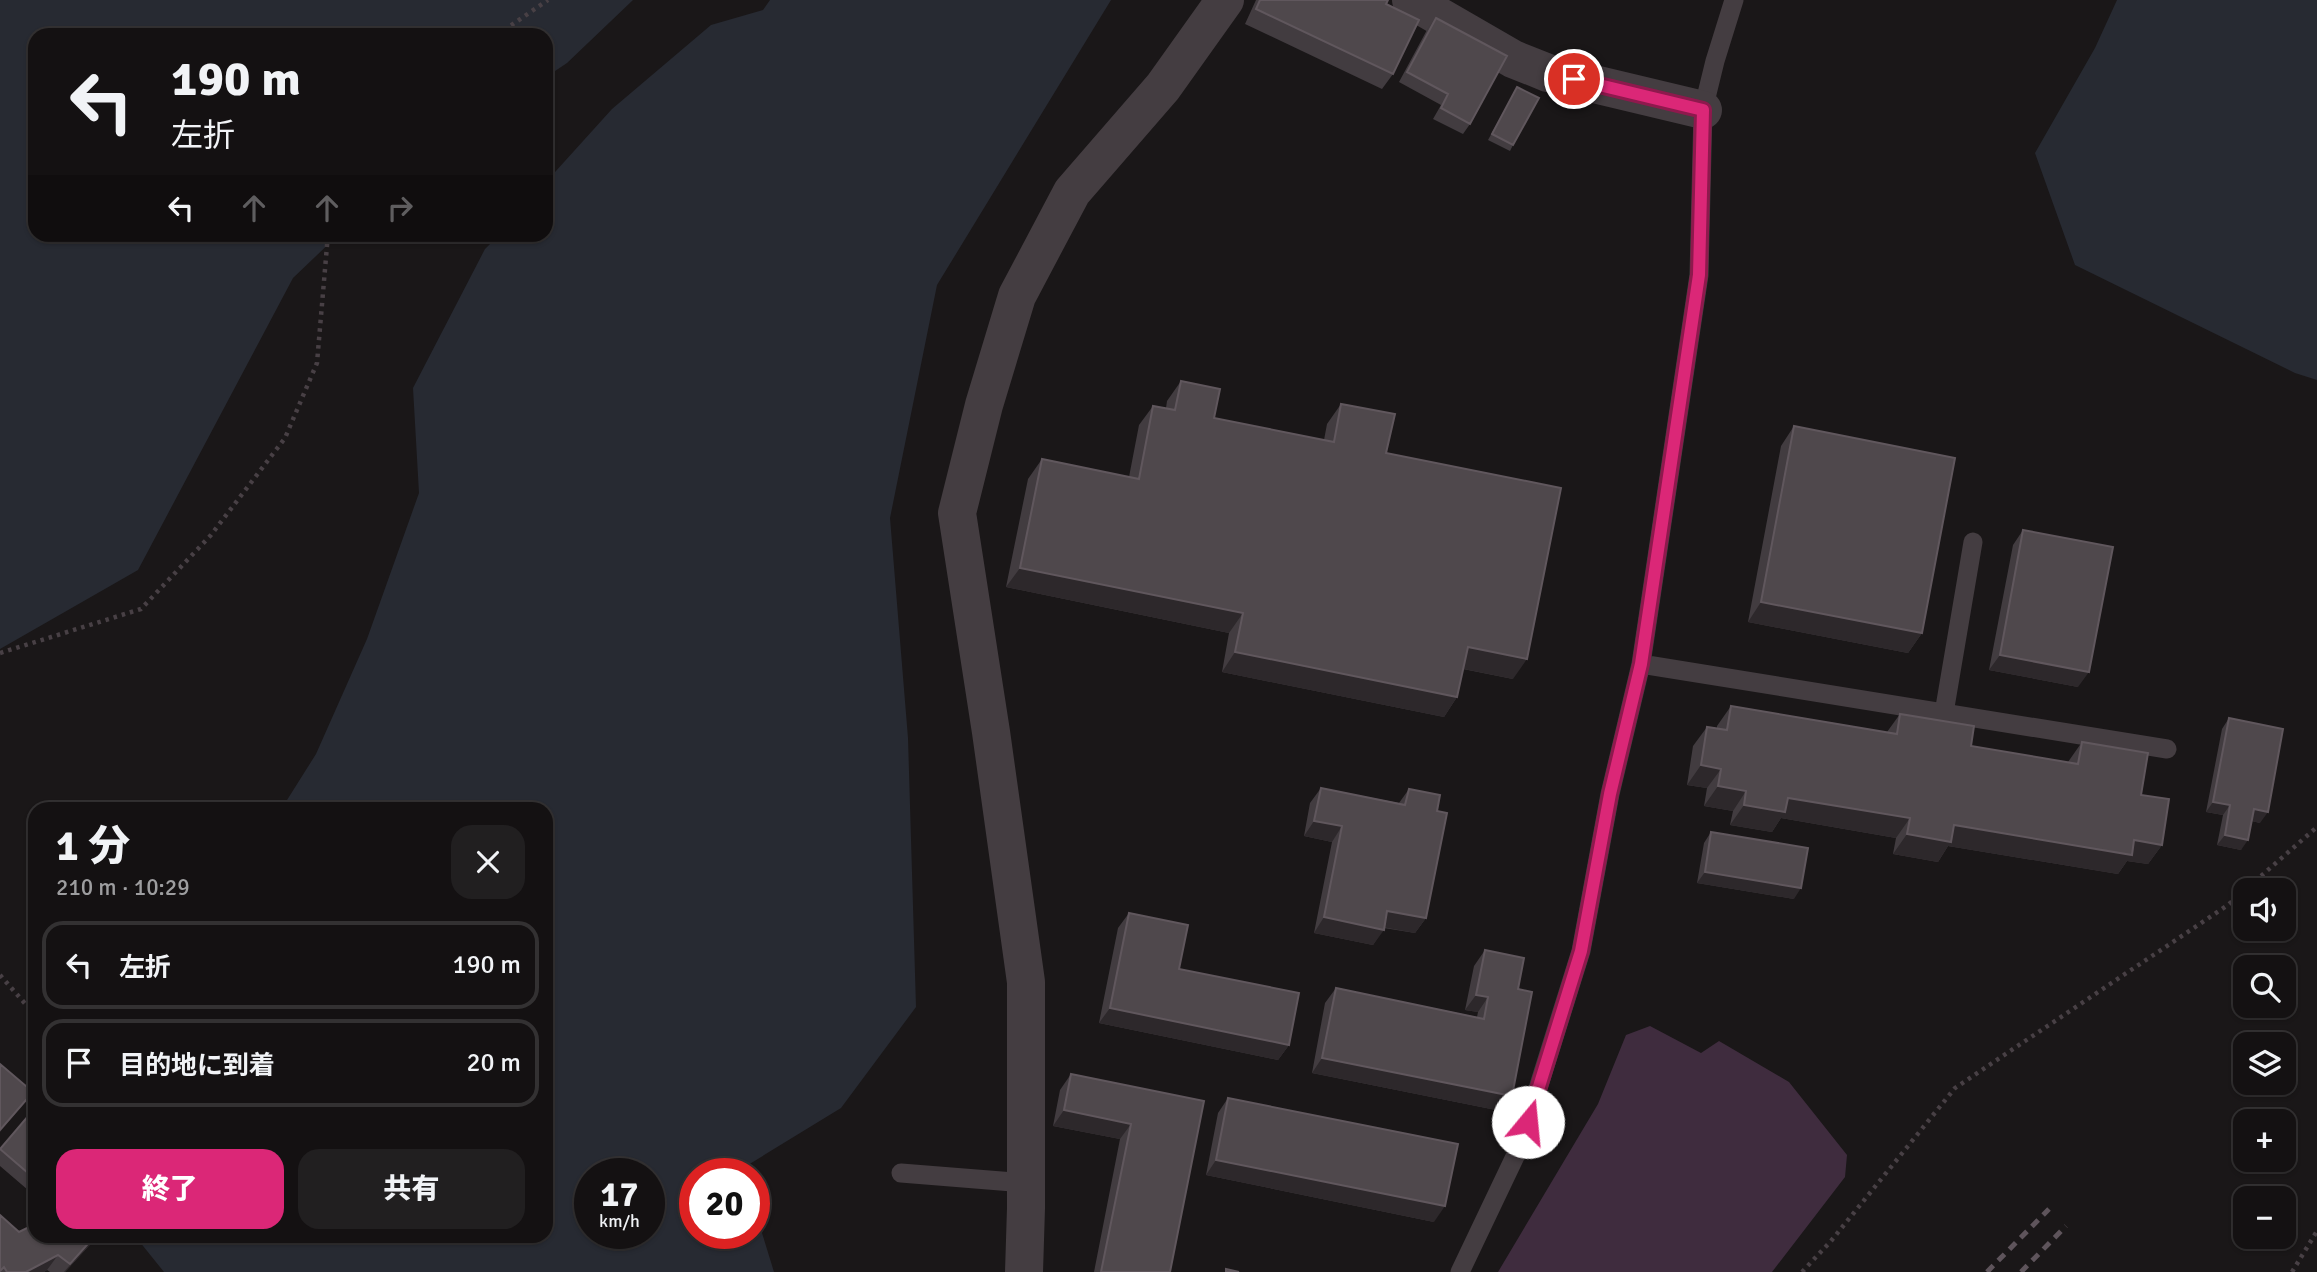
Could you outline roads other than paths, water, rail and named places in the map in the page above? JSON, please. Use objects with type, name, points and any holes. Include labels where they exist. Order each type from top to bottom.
[{"type":"street","points":[[1024,1272],[1026,982],[957,513],[984,405],[1017,296],[1059,215],[1072,192],[1163,87],[1226,0]]},
{"type":"street","points":[[1411,0],[1513,59],[1548,73],[1703,110]]},
{"type":"lane","points":[[1460,1272],[1520,1146],[1581,951],[1610,794],[1641,664],[1699,275],[1703,110],[1734,0]]},
{"type":"lane","points":[[1944,713],[1973,542]]},
{"type":"lane","points":[[1641,664],[2167,749]]},
{"type":"lane","points":[[901,1173],[1026,1182]]},
{"type":"railway","points":[[1987,1272],[2049,1209]]},
{"type":"railway","points":[[2021,1272],[2066,1226]]}]
